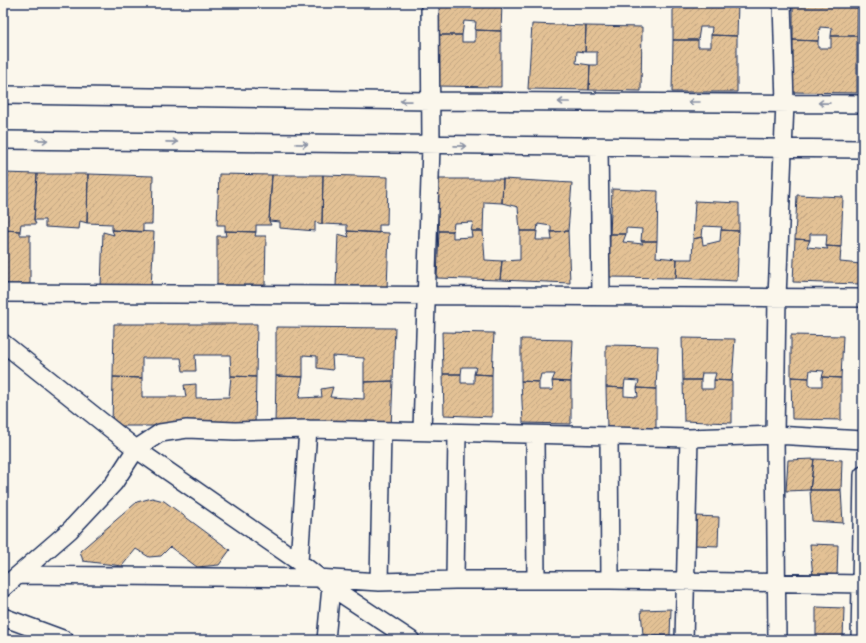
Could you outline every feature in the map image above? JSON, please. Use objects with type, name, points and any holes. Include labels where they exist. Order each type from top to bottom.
[{"type":"street","points":[[422,431],[431,146],[430,3]]},
{"type":"street","points":[[778,640],[775,435],[777,297],[785,103],[782,3]]},
{"type":"street","points":[[3,95],[431,101],[863,104]]},
{"type":"street","points":[[3,140],[863,150]]},
{"type":"street","points":[[599,148],[601,296]]},
{"type":"street","points":[[3,293],[863,298]]},
{"type":"street","points":[[3,344],[136,449],[300,562],[324,582],[411,640]]},
{"type":"street","points":[[3,588],[70,530],[114,483],[136,449],[160,433],[187,429],[235,431],[308,429],[382,432],[422,431],[457,434],[689,438],[775,435],[863,440]]},
{"type":"street","points":[[300,562],[308,429]]},
{"type":"street","points":[[379,582],[382,432]]},
{"type":"street","points":[[455,580],[457,434]]},
{"type":"street","points":[[535,435],[536,580]]},
{"type":"street","points":[[609,436],[610,580]]},
{"type":"street","points":[[684,640],[689,438]]},
{"type":"street","points":[[860,640],[863,475]]},
{"type":"street","points":[[19,574],[324,582],[610,580],[862,584]]},
{"type":"street","points":[[324,582],[326,640]]},
{"type":"street","points":[[3,616],[65,640]]},
{"type":"building","points":[[437,3],[502,3],[501,31],[475,30],[476,22],[464,21],[462,35],[437,35]]},
{"type":"building","points":[[673,3],[738,3],[737,36],[711,35],[712,27],[700,27],[698,40],[673,40]]},
{"type":"building","points":[[793,3],[858,3],[857,36],[831,36],[832,28],[820,27],[818,41],[793,40]]},
{"type":"building","points":[[532,24],[586,26],[585,52],[577,51],[576,63],[590,65],[589,90],[528,89]]},
{"type":"building","points":[[586,26],[642,27],[641,91],[589,90],[590,65],[597,65],[597,52],[585,52]]},
{"type":"building","points":[[475,30],[501,31],[501,87],[436,86],[437,35],[462,35],[462,42],[475,42]]},
{"type":"building","points":[[711,35],[737,36],[737,92],[672,92],[673,40],[698,40],[698,47],[711,47]]},
{"type":"building","points":[[831,36],[857,36],[857,93],[792,92],[793,40],[818,41],[818,48],[831,48]]},
{"type":"building","points":[[3,173],[37,174],[34,220],[36,224],[21,224],[20,231],[3,230]]},
{"type":"building","points":[[37,174],[88,174],[87,223],[80,221],[79,229],[45,227],[45,220],[34,220]]},
{"type":"building","points":[[88,174],[153,176],[152,224],[143,224],[143,232],[112,230],[112,224],[87,223]]},
{"type":"building","points":[[219,174],[272,175],[269,221],[271,225],[256,225],[256,232],[225,231],[225,225],[217,225]]},
{"type":"building","points":[[272,175],[323,175],[322,224],[315,222],[315,231],[280,228],[280,222],[269,221]]},
{"type":"building","points":[[323,175],[388,177],[387,225],[379,225],[379,233],[347,231],[347,225],[322,224]]},
{"type":"building","points":[[434,179],[503,179],[502,203],[484,202],[483,231],[471,231],[473,222],[454,223],[453,231],[439,231]]},
{"type":"building","points":[[503,179],[572,183],[568,231],[551,232],[551,226],[538,224],[537,231],[520,231],[518,207],[502,203]]},
{"type":"building","points":[[612,189],[658,191],[657,241],[641,241],[642,229],[626,228],[626,234],[610,234]]},
{"type":"building","points":[[797,195],[843,197],[841,247],[826,246],[827,234],[810,234],[810,240],[795,239]]},
{"type":"building","points":[[695,201],[739,203],[739,231],[721,230],[722,227],[703,226],[702,237],[693,239]]},
{"type":"building","points":[[3,230],[20,231],[20,235],[30,235],[30,284],[3,284]]},
{"type":"building","points":[[112,230],[154,232],[151,288],[101,286],[103,232],[114,235]]},
{"type":"building","points":[[721,230],[739,231],[737,281],[676,278],[677,259],[692,259],[693,239],[702,237],[703,245],[720,241]]},
{"type":"building","points":[[225,231],[256,232],[255,236],[266,236],[265,286],[217,285],[217,236],[226,236]]},
{"type":"building","points":[[347,231],[389,233],[387,289],[336,287],[338,234],[349,237]]},
{"type":"building","points":[[439,231],[453,231],[453,238],[472,237],[471,231],[483,231],[485,260],[502,261],[500,280],[437,278]]},
{"type":"building","points":[[520,231],[537,231],[536,240],[552,240],[551,232],[568,231],[570,283],[500,280],[502,261],[520,260]]},
{"type":"building","points":[[610,234],[626,234],[623,242],[643,244],[641,241],[657,241],[656,257],[677,259],[676,278],[609,277]]},
{"type":"building","points":[[795,239],[810,240],[807,247],[828,249],[826,246],[841,247],[840,262],[861,264],[860,284],[793,282]]},
{"type":"building","points":[[861,264],[863,264],[863,284],[860,284]]},
{"type":"building","points":[[114,324],[257,324],[256,377],[231,376],[230,355],[195,355],[196,371],[183,371],[181,358],[142,358],[142,378],[113,377]]},
{"type":"building","points":[[276,327],[395,328],[393,381],[364,382],[364,358],[332,356],[333,370],[317,368],[317,356],[303,355],[303,377],[276,376]]},
{"type":"building","points":[[442,332],[494,333],[492,375],[474,374],[476,367],[462,367],[461,374],[443,374]]},
{"type":"building","points":[[791,335],[843,336],[841,378],[822,377],[824,371],[810,370],[809,378],[791,377]]},
{"type":"building","points":[[682,338],[735,339],[732,381],[714,380],[716,373],[702,373],[701,380],[683,380]]},
{"type":"building","points":[[521,339],[573,340],[571,382],[552,381],[555,374],[541,374],[539,382],[521,381]]},
{"type":"building","points":[[606,345],[658,346],[656,389],[637,388],[639,381],[625,380],[624,388],[606,387]]},
{"type":"building","points":[[443,374],[461,374],[461,383],[474,383],[474,374],[492,375],[492,417],[444,415]]},
{"type":"building","points":[[231,376],[256,377],[255,426],[112,426],[113,377],[142,378],[142,397],[186,397],[184,385],[196,384],[196,398],[229,397]]},
{"type":"building","points":[[276,376],[303,377],[299,398],[322,397],[321,389],[333,387],[330,397],[364,399],[364,382],[393,381],[391,428],[275,424]]},
{"type":"building","points":[[791,377],[809,378],[809,386],[822,386],[822,377],[841,378],[841,420],[792,419]]},
{"type":"building","points":[[683,380],[701,380],[701,389],[714,389],[714,380],[732,381],[732,423],[684,421]]},
{"type":"building","points":[[521,381],[539,382],[539,390],[553,390],[552,381],[571,382],[571,424],[523,423]]},
{"type":"building","points":[[606,387],[624,388],[624,396],[638,397],[637,388],[656,389],[656,430],[607,429]]},
{"type":"building","points":[[814,459],[842,460],[841,490],[810,490]]},
{"type":"building","points":[[814,459],[810,490],[786,491],[788,460]]},
{"type":"building","points":[[810,490],[841,490],[843,523],[812,521]]},
{"type":"building","points":[[152,498],[164,501],[230,550],[219,565],[197,567],[170,547],[161,556],[149,557],[136,549],[122,566],[83,561],[80,551],[137,502]]},
{"type":"building","points":[[695,516],[719,517],[718,546],[694,545]]},
{"type":"building","points":[[810,544],[838,545],[837,577],[813,577]]},
{"type":"building","points":[[816,607],[844,608],[843,639],[816,638]]},
{"type":"building","points":[[671,609],[670,636],[643,635],[641,610]]}]
